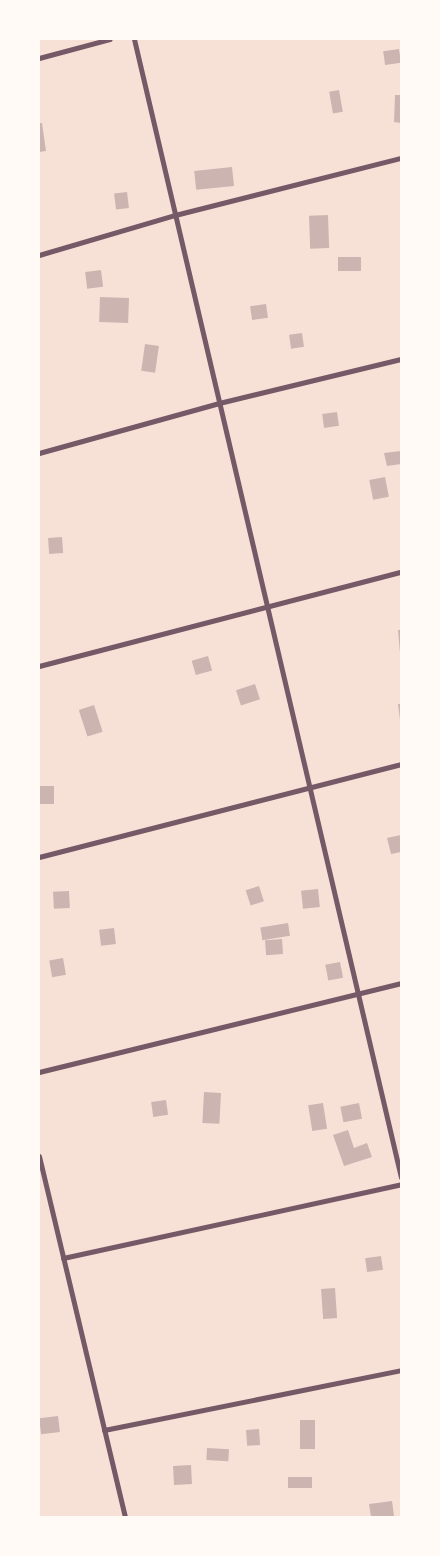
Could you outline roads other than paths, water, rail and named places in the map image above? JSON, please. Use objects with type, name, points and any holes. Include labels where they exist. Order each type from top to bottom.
[{"type":"street","points":[[39,58],[110,39]]},
{"type":"street","points":[[134,39],[401,1177]]},
{"type":"street","points":[[39,255],[175,215],[401,158]]},
{"type":"street","points":[[39,454],[219,403],[401,359]]},
{"type":"street","points":[[39,666],[401,572]]},
{"type":"street","points":[[39,857],[401,764]]},
{"type":"street","points":[[39,1072],[401,983]]},
{"type":"street","points":[[39,1156],[125,1517]]},
{"type":"street","points":[[63,1258],[401,1184]]},
{"type":"street","points":[[104,1430],[401,1370]]}]
